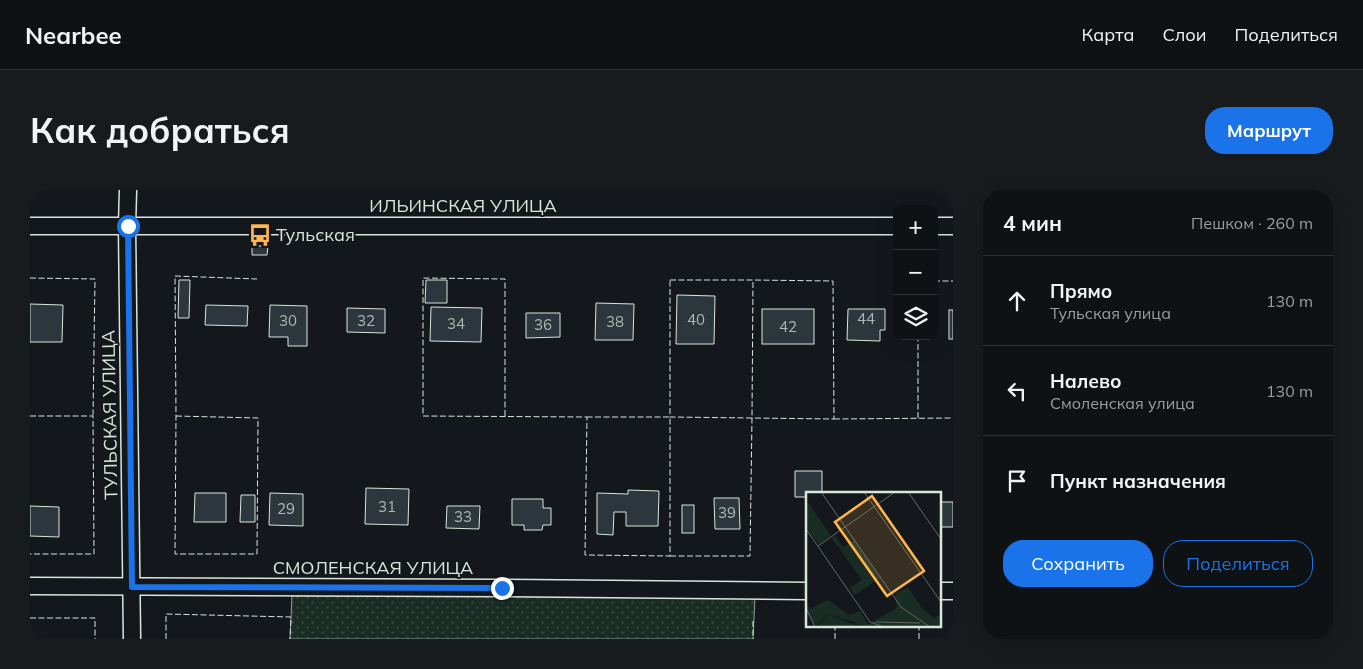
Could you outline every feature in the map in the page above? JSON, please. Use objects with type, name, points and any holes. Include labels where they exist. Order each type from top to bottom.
[{"type":"street","name":"ТУЛЬСКАЯ УЛИЦА","points":[[128,190],[132,639]]},
{"type":"street","name":"ИЛЬИНСКАЯ УЛИЦА","points":[[30,226],[893,226]]},
{"type":"street","points":[[938,226],[953,226]]},
{"type":"street","name":"СМОЛЕНСКАЯ УЛИЦА","points":[[30,586],[806,591]]},
{"type":"green space","points":[[292,596],[755,597],[753,639],[290,639]]},
{"type":"building","points":[[252,246],[268,246],[267,255],[252,255]]},
{"type":"building","points":[[179,280],[190,280],[189,318],[178,318]]},
{"type":"building","points":[[426,280],[447,280],[447,303],[425,303]]},
{"type":"building","points":[[677,295],[715,296],[714,344],[676,344]]},
{"type":"building","points":[[596,303],[634,304],[633,340],[595,340]]},
{"type":"building","points":[[30,304],[63,305],[62,342],[30,342]]},
{"type":"building","points":[[206,305],[248,306],[247,326],[205,325]]},
{"type":"building","points":[[270,305],[307,306],[307,346],[288,346],[288,337],[269,337]]},
{"type":"building","points":[[431,307],[482,308],[481,342],[430,341]]},
{"type":"building","points":[[347,308],[385,309],[385,333],[347,332]]},
{"type":"building","points":[[762,309],[814,309],[814,344],[762,344]]},
{"type":"building","points":[[848,309],[885,309],[885,330],[880,330],[880,341],[847,340]]},
{"type":"building","points":[[949,310],[953,310],[953,339],[949,339]]},
{"type":"building","points":[[526,313],[560,313],[560,337],[526,338]]},
{"type":"building","points":[[795,471],[822,471],[822,492],[806,492],[806,497],[795,497]]},
{"type":"building","points":[[366,488],[409,489],[408,525],[365,524]]},
{"type":"building","points":[[628,490],[659,491],[658,526],[626,526],[626,512],[614,512],[613,535],[597,534],[597,493],[628,494]]},
{"type":"building","points":[[195,493],[226,493],[226,522],[194,522]]},
{"type":"building","points":[[270,493],[303,494],[303,526],[269,525]]},
{"type":"building","points":[[241,495],[255,495],[255,522],[240,522]]},
{"type":"building","points":[[714,498],[739,498],[740,529],[715,529]]},
{"type":"building","points":[[512,499],[543,499],[543,508],[551,508],[551,525],[543,525],[542,530],[524,530],[524,525],[512,525]]},
{"type":"building","points":[[941,502],[953,502],[953,527],[941,527]]},
{"type":"building","points":[[682,505],[694,505],[694,533],[682,533]]},
{"type":"building","points":[[30,506],[59,507],[59,537],[30,536]]},
{"type":"building","points":[[447,506],[480,506],[479,529],[446,528]]},
{"type":"fence","points":[[176,416],[258,418],[257,554],[175,554],[175,276],[257,279]]},
{"type":"fence","points":[[30,278],[95,279],[93,416]]},
{"type":"fence","points":[[505,416],[505,279],[423,278],[423,416],[587,417],[585,555],[670,556],[670,417],[587,417]]},
{"type":"fence","points":[[670,280],[753,280],[752,418],[670,417],[670,280]]},
{"type":"fence","points":[[670,556],[750,556],[752,418],[834,419],[833,281],[753,280]]},
{"type":"fence","points":[[938,281],[953,281]]},
{"type":"fence","points":[[918,340],[918,418]]},
{"type":"fence","points":[[30,416],[93,416],[94,554],[30,554]]},
{"type":"fence","points":[[834,419],[953,418]]},
{"type":"fence","points":[[166,639],[166,614],[291,617],[290,639]]},
{"type":"fence","points":[[30,618],[95,618],[95,639]]},
{"type":"fence","points":[[753,621],[753,639]]},
{"type":"fence","points":[[835,627],[835,639]]},
{"type":"fence","points":[[919,627],[919,639]]},
{"type":"place","name":"Тульская","points":[[260,235]]},
{"type":"route","points":[[128,226],[132,587],[502,588]]}]
